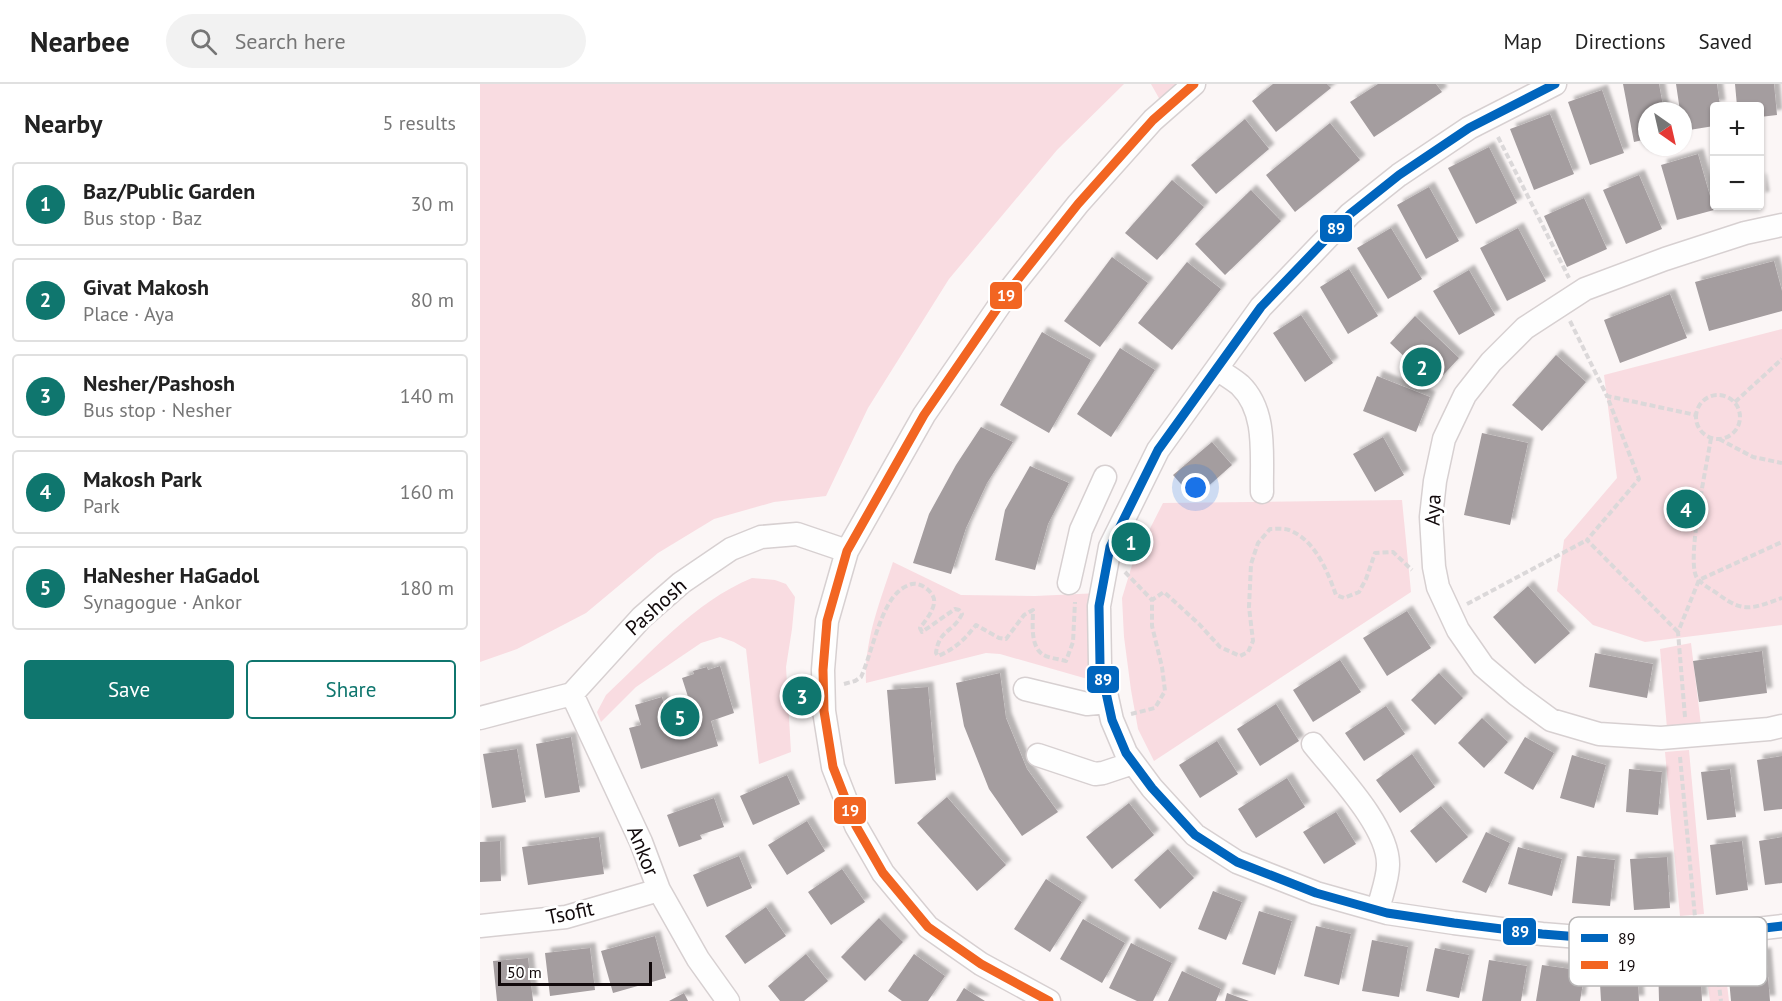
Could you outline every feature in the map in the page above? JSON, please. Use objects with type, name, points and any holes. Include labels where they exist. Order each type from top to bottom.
[{"type":"street","points":[[1049,1001],[981,964],[928,927],[884,873],[856,826],[833,767],[824,711],[823,670],[827,621],[847,551],[924,415],[1012,287],[1078,204],[1153,120],[1194,84]]},
{"type":"street","points":[[1555,84],[1470,128],[1399,175],[1350,214],[1261,308],[1158,450],[1110,547],[1099,606],[1100,665],[1110,711],[1126,753],[1152,788],[1195,835],[1237,862],[1316,893],[1378,910],[1454,923],[1569,936]]},
{"type":"street","name":"Aya","points":[[1782,225],[1745,233],[1665,259],[1585,289],[1525,328],[1491,362],[1460,404],[1443,439],[1431,517],[1434,567],[1438,587],[1458,630],[1483,666],[1551,720],[1599,734],[1660,738],[1782,726]]},
{"type":"street","points":[[1217,369],[1241,386],[1254,404],[1260,423],[1262,492]]},
{"type":"street","points":[[1069,583],[1082,530],[1101,487],[1127,512]]},
{"type":"street","name":"Pashosh","points":[[572,694],[642,617],[681,583],[731,549],[761,537],[797,534],[847,551]]},
{"type":"street","points":[[1025,689],[1110,711]]},
{"type":"street","points":[[480,717],[572,694]]},
{"type":"street","name":"Ankor","points":[[572,694],[640,842],[658,890],[698,959],[728,1001]]},
{"type":"street","points":[[1313,744],[1376,822],[1387,849],[1388,866],[1378,910]]},
{"type":"street","points":[[1038,755],[1095,774],[1133,763]]},
{"type":"street","name":"Tsofit","points":[[480,927],[566,917],[658,890]]},
{"type":"street","points":[[1767,928],[1782,926]]},
{"type":"path","points":[[1450,613],[1587,540],[1639,479],[1569,300],[1489,118]]},
{"type":"path","points":[[1735,402],[1782,359]]},
{"type":"path","points":[[1719,439],[1732,434],[1737,429],[1740,415],[1735,402],[1722,395],[1708,397],[1698,408],[1696,415],[1700,429],[1711,438],[1719,439],[1753,457],[1782,463]]},
{"type":"path","points":[[1607,396],[1696,415]]},
{"type":"path","points":[[1711,438],[1695,539],[1695,574],[1699,580],[1730,604],[1746,608],[1782,598]]},
{"type":"path","points":[[1152,600],[1164,592],[1220,647],[1240,656],[1248,652],[1253,640],[1249,608],[1251,564],[1258,543],[1270,529],[1287,529],[1305,538],[1326,569],[1336,595],[1344,598],[1359,592],[1375,553],[1393,552],[1412,570],[1434,567]]},
{"type":"path","points":[[1587,540],[1678,632]]},
{"type":"path","points":[[1703,917],[1682,736],[1678,632],[1699,580],[1782,542]]},
{"type":"path","points":[[1108,555],[1152,600],[1152,626],[1162,667],[1164,691],[1155,708],[1110,711]]},
{"type":"path","points":[[824,690],[861,677],[882,617],[893,597],[910,584],[917,584],[929,591],[934,598],[934,605],[920,628],[922,632],[955,609],[962,614],[958,623],[937,641],[938,656],[950,651],[964,640],[976,625],[999,638],[1006,639],[1024,615],[1033,610],[1033,632],[1037,648],[1043,655],[1066,661],[1073,642],[1075,602],[1082,602]]},
{"type":"path","points":[[1717,986],[1721,1001]]},
{"type":"shaded area","points":[[480,84],[1124,84],[1057,150],[949,279],[868,408],[826,496],[774,502],[714,519],[658,553],[586,613],[517,649],[480,662]]},
{"type":"shaded area","points":[[1151,84],[1184,84],[1160,100]]},
{"type":"shaded area","points":[[1782,329],[1782,625],[1645,642],[1593,625],[1557,591],[1564,540],[1617,478],[1604,375]]},
{"type":"shaded area","points":[[1402,500],[1411,592],[1154,761],[1138,729],[1124,637],[1122,598],[1133,562],[1163,503]]},
{"type":"shaded area","points":[[893,562],[961,595],[1035,596],[1100,593],[1091,680],[1000,654],[986,653],[866,683],[870,636]]},
{"type":"shaded area","points":[[752,578],[775,580],[786,584],[795,597],[786,667],[791,752],[759,764],[746,649],[720,637],[701,643],[636,687],[601,722],[597,712],[606,695],[657,646],[711,600]]},
{"type":"shaded area","points":[[1691,643],[1701,725],[1667,728],[1660,649]]},
{"type":"shaded area","points":[[1689,750],[1704,914],[1680,916],[1665,752]]},
{"type":"shaded area","points":[[1708,986],[1727,986],[1729,1001],[1710,1001]]},
{"type":"building","points":[[1273,84],[1327,84],[1331,88],[1276,132],[1252,101]]},
{"type":"building","points":[[1378,84],[1436,84],[1442,92],[1374,137],[1350,102]]},
{"type":"building","points":[[1623,84],[1659,84],[1662,102],[1638,102],[1638,141],[1634,142]]},
{"type":"building","points":[[1676,84],[1717,84],[1719,102],[1710,102],[1710,127],[1692,130],[1692,102],[1679,102]]},
{"type":"building","points":[[1735,84],[1774,84],[1777,115],[1764,117],[1764,102],[1737,102]]},
{"type":"building","points":[[1602,90],[1624,153],[1590,165],[1568,102]]},
{"type":"building","points":[[1550,114],[1574,174],[1534,190],[1510,129]]},
{"type":"building","points":[[1245,119],[1269,149],[1216,194],[1191,165]]},
{"type":"building","points":[[1330,123],[1360,160],[1295,212],[1266,175]]},
{"type":"building","points":[[1489,147],[1517,203],[1476,224],[1448,168]]},
{"type":"building","points":[[1698,154],[1710,196],[1710,210],[1714,210],[1677,220],[1661,165]]},
{"type":"building","points":[[1639,175],[1662,229],[1626,244],[1603,190]]},
{"type":"building","points":[[1172,180],[1204,207],[1157,260],[1125,233]]},
{"type":"building","points":[[1429,187],[1459,241],[1426,259],[1397,205]]},
{"type":"building","points":[[1251,190],[1281,221],[1225,275],[1195,244]]},
{"type":"building","points":[[1584,198],[1607,249],[1567,267],[1544,216]]},
{"type":"building","points":[[1391,228],[1422,279],[1388,299],[1357,248]]},
{"type":"building","points":[[1518,228],[1546,281],[1507,301],[1480,248]]},
{"type":"building","points":[[1112,257],[1148,283],[1100,347],[1064,321]]},
{"type":"building","points":[[1774,261],[1782,291],[1782,311],[1709,331],[1695,282]]},
{"type":"building","points":[[1187,262],[1221,289],[1172,350],[1138,323]]},
{"type":"building","points":[[1349,269],[1378,316],[1348,334],[1320,287]]},
{"type":"building","points":[[1469,270],[1495,315],[1459,335],[1433,291]]},
{"type":"building","points":[[1670,294],[1687,338],[1620,363],[1604,320]]},
{"type":"building","points":[[1301,315],[1333,363],[1305,382],[1273,333]]},
{"type":"building","points":[[1415,316],[1459,358],[1434,385],[1390,343]]},
{"type":"building","points":[[1042,332],[1091,360],[1049,433],[1000,405]]},
{"type":"building","points":[[1120,348],[1155,370],[1111,437],[1077,414]]},
{"type":"building","points":[[1556,355],[1586,382],[1542,431],[1512,405]]},
{"type":"building","points":[[1377,376],[1430,397],[1416,432],[1363,411]]},
{"type":"building","points":[[981,427],[1013,442],[987,483],[966,528],[951,574],[913,563],[929,514],[956,465]]},
{"type":"building","points":[[1482,433],[1528,443],[1510,525],[1464,515]]},
{"type":"building","points":[[1383,437],[1404,475],[1375,492],[1353,454]]},
{"type":"building","points":[[1212,442],[1232,465],[1194,499],[1173,475]]},
{"type":"building","points":[[1030,466],[1069,483],[1048,524],[1035,570],[995,560],[1005,510]]},
{"type":"building","points":[[1528,586],[1570,633],[1535,664],[1493,617]]},
{"type":"building","points":[[1407,611],[1431,648],[1387,676],[1363,638]]},
{"type":"building","points":[[1762,651],[1767,693],[1699,702],[1693,661]]},
{"type":"building","points":[[1595,653],[1653,664],[1647,698],[1589,687]]},
{"type":"building","points":[[1340,660],[1361,692],[1313,722],[1293,690]]},
{"type":"building","points":[[720,666],[734,713],[711,721],[718,746],[641,769],[629,728],[641,725],[635,705],[662,697],[666,711],[690,703],[682,678],[694,674],[693,671]]},
{"type":"building","points":[[1000,673],[1006,718],[1027,769],[1058,812],[1022,836],[989,789],[964,726],[956,683]]},
{"type":"building","points":[[1439,673],[1463,698],[1435,725],[1411,700]]},
{"type":"building","points":[[928,687],[936,780],[895,784],[887,690]]},
{"type":"building","points":[[1276,704],[1299,741],[1260,766],[1237,729]]},
{"type":"building","points":[[1386,706],[1405,734],[1364,761],[1345,733]]},
{"type":"building","points":[[1482,718],[1508,742],[1484,768],[1458,743]]},
{"type":"building","points":[[571,737],[580,792],[545,798],[536,744]]},
{"type":"building","points":[[1525,737],[1554,753],[1533,790],[1504,773]]},
{"type":"building","points":[[1217,741],[1238,774],[1200,798],[1179,765]]},
{"type":"building","points":[[517,749],[526,802],[492,808],[483,754]]},
{"type":"building","points":[[1412,754],[1435,787],[1400,813],[1376,780]]},
{"type":"building","points":[[1572,755],[1606,765],[1594,808],[1560,798]]},
{"type":"building","points":[[1782,756],[1782,809],[1764,811],[1757,760]]},
{"type":"building","points":[[1629,769],[1662,772],[1658,815],[1626,812]]},
{"type":"building","points":[[1730,769],[1736,817],[1707,820],[1701,772]]},
{"type":"building","points":[[787,775],[800,804],[753,825],[740,796]]},
{"type":"building","points":[[1287,778],[1305,807],[1256,838],[1238,809]]},
{"type":"building","points":[[947,797],[1006,865],[977,891],[917,823]]},
{"type":"building","points":[[714,798],[724,827],[700,835],[702,839],[679,847],[667,815]]},
{"type":"building","points":[[1129,803],[1154,835],[1112,869],[1086,837]]},
{"type":"building","points":[[1441,806],[1468,837],[1436,863],[1410,831]]},
{"type":"building","points":[[1336,812],[1356,844],[1324,864],[1303,832]]},
{"type":"building","points":[[807,821],[825,851],[787,875],[768,845]]},
{"type":"building","points":[[1486,832],[1510,843],[1486,893],[1462,882]]},
{"type":"building","points":[[599,837],[604,874],[528,885],[522,847]]},
{"type":"building","points":[[1782,837],[1782,883],[1765,885],[1759,841]]},
{"type":"building","points":[[500,841],[501,881],[480,882],[480,842]]},
{"type":"building","points":[[1742,841],[1748,890],[1716,895],[1710,845]]},
{"type":"building","points":[[1518,847],[1562,859],[1552,896],[1508,884]]},
{"type":"building","points":[[1168,849],[1194,878],[1160,909],[1134,880]]},
{"type":"building","points":[[739,856],[752,888],[707,907],[693,875]]},
{"type":"building","points":[[1577,856],[1615,860],[1610,906],[1572,903]]},
{"type":"building","points":[[1667,857],[1670,908],[1634,910],[1630,859]]},
{"type":"building","points":[[842,869],[865,902],[831,925],[808,892]]},
{"type":"building","points":[[1046,879],[1082,902],[1050,952],[1014,929]]},
{"type":"building","points":[[1213,891],[1242,902],[1226,940],[1198,929]]},
{"type":"building","points":[[766,907],[786,936],[745,964],[725,936]]},
{"type":"building","points":[[1259,911],[1292,921],[1275,975],[1242,964]]},
{"type":"building","points":[[879,918],[903,942],[865,981],[841,957]]},
{"type":"building","points":[[1083,919],[1125,943],[1102,983],[1060,959]]},
{"type":"building","points":[[1316,926],[1351,934],[1339,985],[1304,976]]},
{"type":"building","points":[[655,936],[666,978],[613,993],[601,951]]},
{"type":"building","points":[[1372,940],[1408,947],[1399,997],[1362,991]]},
{"type":"building","points":[[1131,943],[1172,963],[1153,1001],[1137,1001],[1109,988]]},
{"type":"building","points":[[590,948],[595,990],[550,996],[545,953]]},
{"type":"building","points":[[1435,948],[1469,955],[1459,998],[1426,991]]},
{"type":"building","points":[[806,954],[828,981],[804,1001],[780,1001],[768,986]]},
{"type":"building","points":[[914,954],[945,976],[928,1001],[902,1001],[888,991]]},
{"type":"building","points":[[528,958],[533,1001],[497,1001],[493,961]]},
{"type":"building","points":[[1489,960],[1527,966],[1521,1001],[1482,1001]]},
{"type":"building","points":[[1542,965],[1569,969],[1569,986],[1582,986],[1580,1001],[1536,1001]]},
{"type":"building","points":[[1767,965],[1770,1001],[1731,1001],[1730,986],[1767,986]]},
{"type":"building","points":[[1182,971],[1221,989],[1216,1001],[1168,1001]]},
{"type":"building","points":[[1600,986],[1638,986],[1639,1001],[1601,1001]]},
{"type":"building","points":[[1659,986],[1701,986],[1702,1001],[1659,1001]]},
{"type":"building","points":[[964,988],[985,1001],[956,1001]]},
{"type":"building","points":[[684,993],[688,1001],[669,1001]]},
{"type":"building","points":[[1227,993],[1249,1001],[1225,1001]]},
{"type":"transit line","name":"19","points":[[1049,1001],[981,964],[928,927],[883,873],[856,826],[833,767],[824,711],[823,670],[827,621],[847,551],[924,415],[1012,287],[1078,204],[1153,120],[1194,84]]},
{"type":"transit line","name":"89","points":[[1555,84],[1469,128],[1399,175],[1350,214],[1261,307],[1158,450],[1110,547],[1099,606],[1100,665],[1112,720],[1126,753],[1152,788],[1195,835],[1237,862],[1316,893],[1387,913],[1569,936]]},
{"type":"transit line","name":"89","points":[[1767,928],[1782,926]]},
{"type":"place","name":"Givat Makosh","points":[[1422,367]]},
{"type":"place","name":"Makosh Park","points":[[1686,509]]},
{"type":"place","name":"Baz/Public Garden","points":[[1131,542]]},
{"type":"place","name":"Nesher/Pashosh","points":[[802,696]]},
{"type":"place","name":"HaNesher HaGadol","points":[[680,717]]}]
